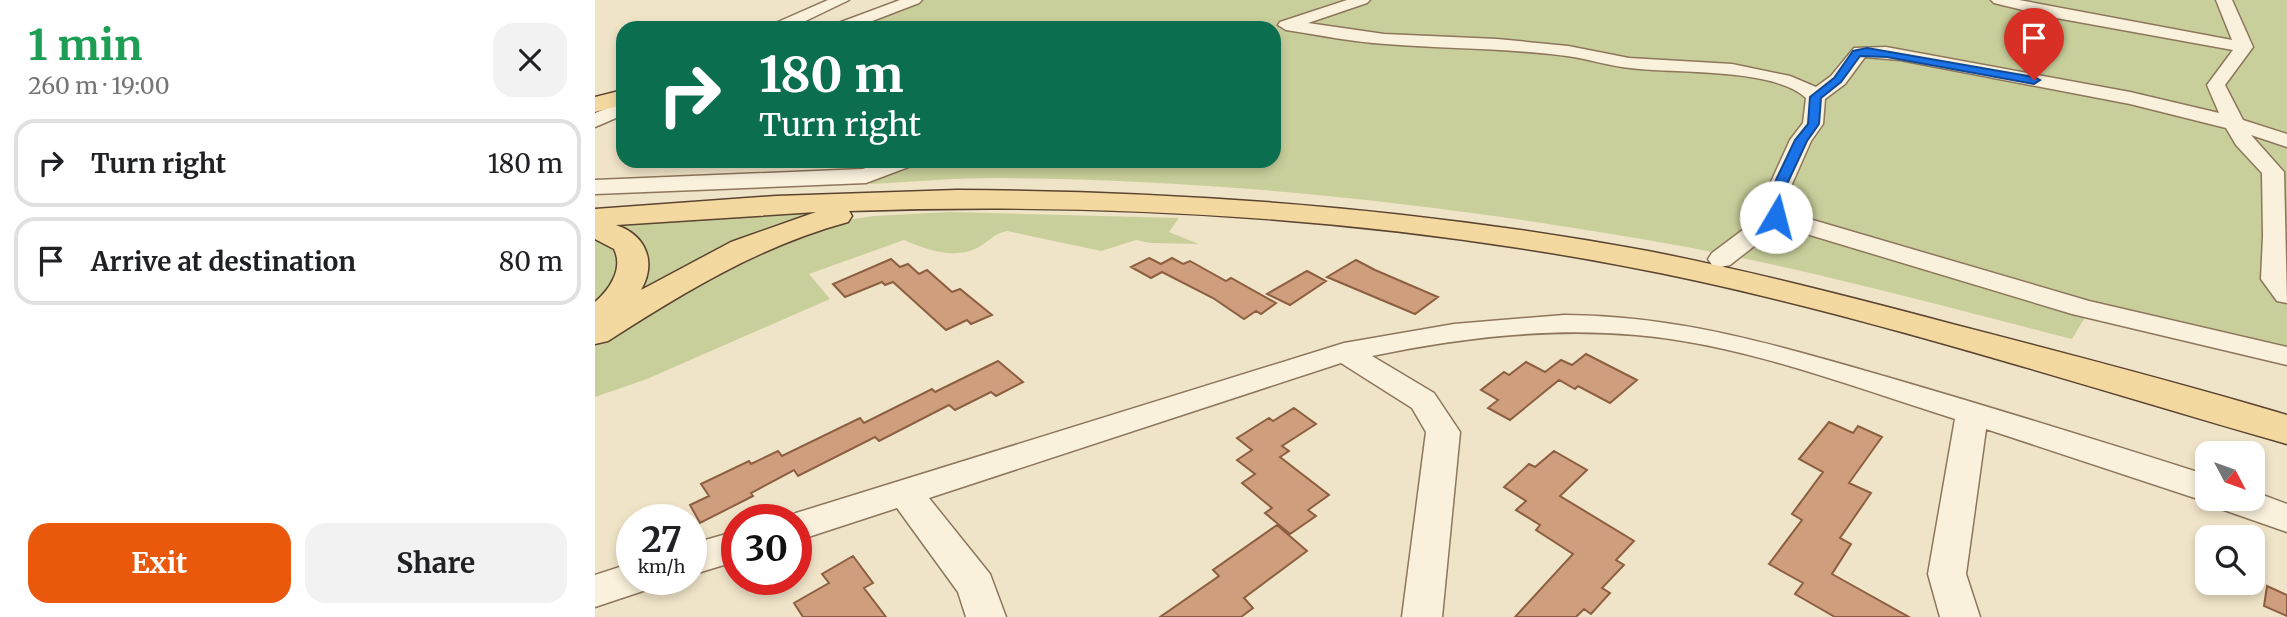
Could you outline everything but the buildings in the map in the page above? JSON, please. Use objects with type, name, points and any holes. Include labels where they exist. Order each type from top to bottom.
[{"type":"main road","points":[[595,108],[616,100]]},
{"type":"main road","points":[[595,205],[861,182],[1097,187],[1320,201],[1481,220],[1721,259],[2023,333],[2287,407]]},
{"type":"main road","points":[[595,218],[811,203],[987,199],[1077,201],[1306,215],[1441,229],[1603,253],[1715,275],[1864,311],[2287,430]]},
{"type":"main road","points":[[595,333],[724,256],[797,226],[855,212],[987,199]]},
{"type":"main road","points":[[595,229],[625,241],[632,249],[635,260],[634,272],[627,287],[595,320]]},
{"type":"street","points":[[793,21],[841,0]]},
{"type":"street","points":[[812,21],[859,0]]},
{"type":"street","points":[[858,21],[914,0]]},
{"type":"street","points":[[1281,28],[1362,0]]},
{"type":"street","points":[[1999,0],[2244,47]]},
{"type":"street","points":[[2224,0],[2244,47]]},
{"type":"street","points":[[1281,28],[1384,39],[1497,44],[1568,51],[1629,63],[1732,69],[1783,80],[1807,89],[1816,97]]},
{"type":"street","points":[[2244,47],[2216,85],[2243,141],[2273,172],[2276,236],[2274,279],[2287,295]]},
{"type":"street","points":[[1721,259],[1776,217],[1781,184],[1801,140],[1814,124],[1816,97],[1838,80],[1856,53],[1867,51],[2034,80],[2233,121],[2287,141]]},
{"type":"street","points":[[595,121],[616,111]]},
{"type":"street","points":[[595,137],[616,129]]},
{"type":"street","points":[[595,187],[861,182],[889,168]]},
{"type":"street","points":[[1776,217],[2081,308],[2287,356]]},
{"type":"street","points":[[812,522],[1344,352],[1424,335],[1498,326],[1638,326],[1723,342],[1972,412],[2195,485]]},
{"type":"street","points":[[1344,352],[1423,401],[1443,432],[1422,617]]},
{"type":"street","points":[[1960,617],[1947,574],[1972,412]]},
{"type":"street","points":[[905,492],[976,586],[986,617]]},
{"type":"street","points":[[2265,510],[2287,518]]},
{"type":"street","points":[[595,591],[616,584]]},
{"type":"green space","points":[[895,0],[2287,0],[2287,354],[2090,309],[2072,339],[1883,290],[1740,257],[1519,219],[1431,208],[1169,183],[978,178],[871,184],[854,168],[1281,168],[1281,21],[858,21]]},
{"type":"green space","points":[[838,210],[625,300],[646,264],[647,255],[645,247],[638,240],[610,224]]},
{"type":"green space","points":[[950,212],[1179,218],[1169,232],[1199,244],[1150,243],[1136,240],[1101,251],[1007,231],[970,251],[951,253],[931,250],[904,240],[809,274],[830,299],[647,379],[595,397],[595,342],[716,267],[834,222],[874,216]]},
{"type":"green space","points":[[595,237],[616,251],[620,276],[595,310]]},
{"type":"route","points":[[1776,217],[1781,184],[1801,140],[1814,124],[1816,97],[1838,80],[1856,53],[1867,51],[1887,54],[2034,80]]}]
